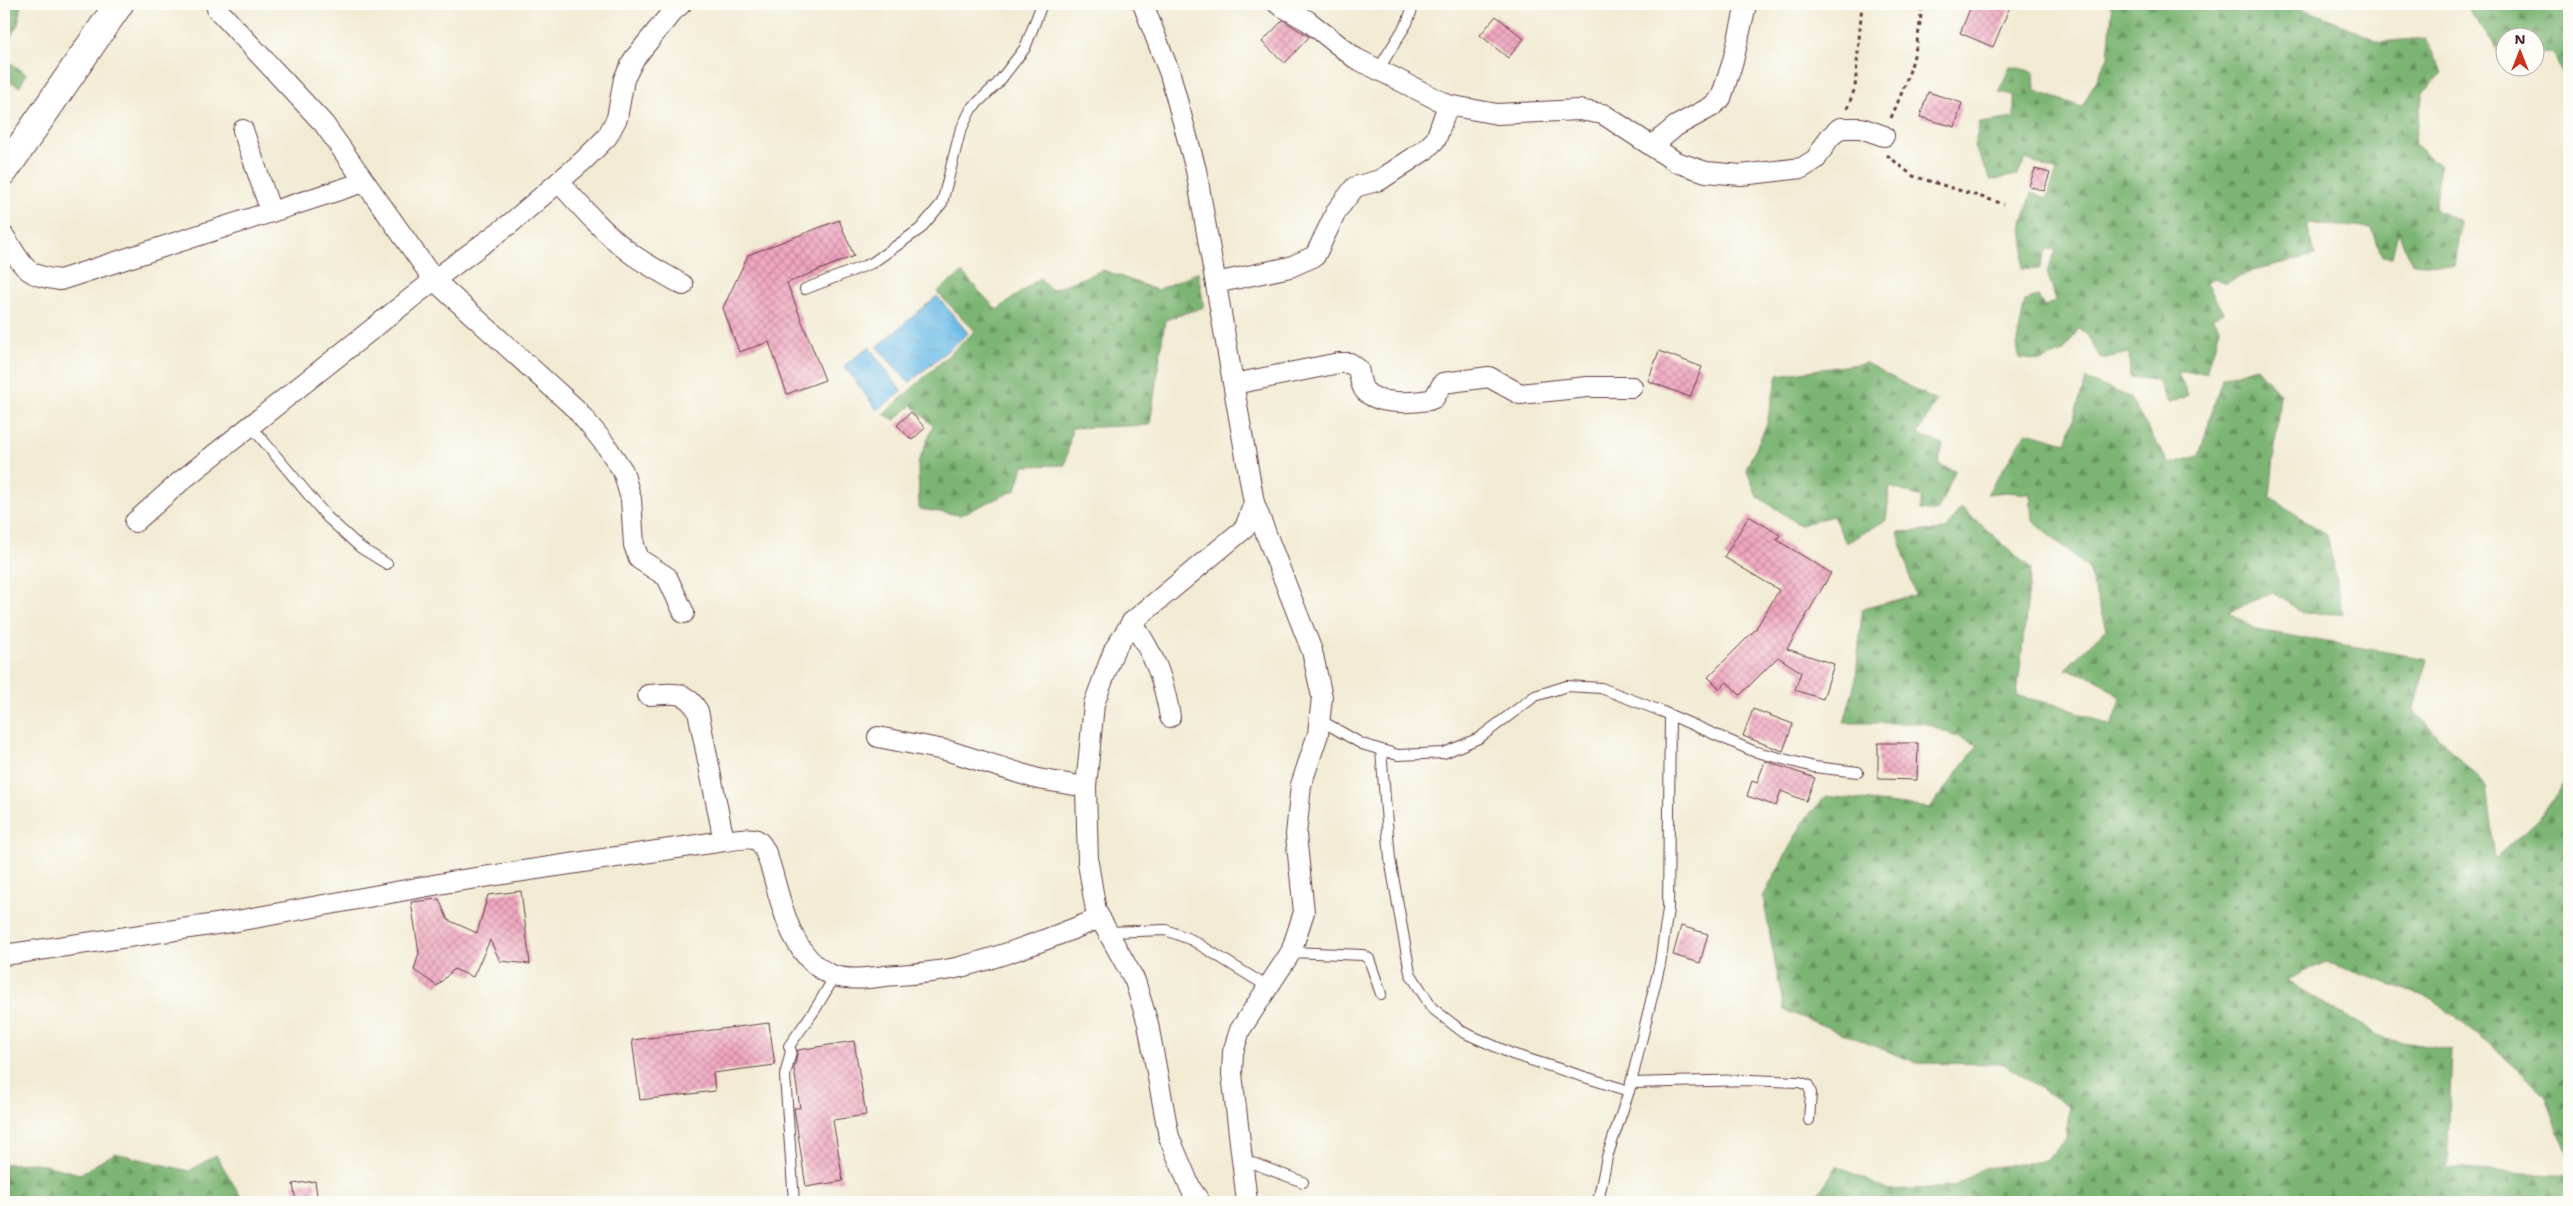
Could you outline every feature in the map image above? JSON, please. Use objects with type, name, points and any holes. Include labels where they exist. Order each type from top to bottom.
[{"type":"street","points":[[4,171],[119,4]]},
{"type":"street","points":[[1142,4],[1170,74],[1196,170],[1254,503],[1312,651],[1322,697],[1318,734],[1301,785],[1296,835],[1304,912],[1291,952],[1240,1030],[1233,1052],[1232,1074],[1247,1202]]},
{"type":"street","points":[[1278,4],[1308,20],[1356,58],[1448,105],[1497,114],[1579,110],[1603,114],[1676,162],[1706,172],[1740,175],[1802,168],[1816,159],[1829,138],[1840,128],[1861,128],[1884,136]]},
{"type":"street","points":[[1652,146],[1676,126],[1711,107],[1721,98],[1733,61],[1746,5]]},
{"type":"street","points":[[135,522],[181,481],[434,280],[511,224],[607,137],[617,118],[624,79],[634,59],[674,6]]},
{"type":"street","points":[[217,9],[324,124],[434,280],[576,409],[605,444],[623,471],[630,499],[634,545],[639,559],[667,577],[684,614]]},
{"type":"street","points":[[1216,283],[1290,267],[1315,256],[1337,210],[1355,186],[1380,180],[1425,150],[1436,139],[1448,105]]},
{"type":"street","points":[[243,130],[271,212]]},
{"type":"street","points":[[4,236],[24,267],[39,277],[60,280],[364,182]]},
{"type":"street","points":[[559,182],[592,219],[634,256],[683,285]]},
{"type":"street","points":[[1234,384],[1338,363],[1350,363],[1358,368],[1362,386],[1366,392],[1377,399],[1385,400],[1429,400],[1434,398],[1443,383],[1479,377],[1494,378],[1520,394],[1587,387],[1632,388]]},
{"type":"street","points":[[1200,1202],[1191,1189],[1169,1137],[1148,1024],[1135,981],[1096,911],[1088,863],[1086,788],[1094,704],[1114,650],[1132,622],[1245,528],[1254,503]]},
{"type":"street","points":[[1132,622],[1156,661],[1164,685],[1170,716]]},
{"type":"street","points":[[648,695],[680,693],[690,699],[698,711],[724,841]]},
{"type":"street","points":[[878,737],[949,751],[1038,778],[1086,788]]},
{"type":"street","points":[[4,955],[237,921],[450,882],[724,841],[754,839],[763,845],[780,903],[800,950],[822,970],[834,976],[860,978],[959,968],[1104,925]]},
{"type":"lane","points":[[805,289],[872,263],[920,229],[942,203],[960,132],[971,108],[998,84],[1025,48],[1042,4]]},
{"type":"lane","points":[[1378,70],[1410,17],[1414,4]]},
{"type":"lane","points":[[251,426],[327,516],[361,548],[387,564]]},
{"type":"lane","points":[[1320,720],[1362,744],[1398,755],[1444,754],[1479,738],[1535,696],[1567,686],[1601,688],[1666,713],[1753,751],[1814,767],[1858,772]]},
{"type":"lane","points":[[1598,1202],[1607,1157],[1660,964],[1668,909],[1666,713]]},
{"type":"lane","points":[[1381,750],[1390,859],[1410,973],[1432,1008],[1463,1032],[1512,1054],[1627,1087],[1799,1082],[1808,1085],[1810,1094],[1809,1120]]},
{"type":"lane","points":[[1104,925],[1166,930],[1192,940],[1268,987]]},
{"type":"lane","points":[[1291,952],[1363,955],[1369,959],[1381,994]]},
{"type":"lane","points":[[794,1202],[785,1076],[791,1051],[789,1046],[816,1008],[834,976]]},
{"type":"lane","points":[[1242,1159],[1303,1182]]},
{"type":"path","points":[[1840,128],[1855,88],[1862,4]]},
{"type":"path","points":[[1922,4],[1920,34],[1912,69],[1884,136],[1887,155],[1913,176],[2004,204]]},
{"type":"green space","points":[[4,4],[21,4],[18,24],[4,47]]},
{"type":"green space","points":[[2110,4],[2285,4],[2323,16],[2380,42],[2425,38],[2443,74],[2423,92],[2414,144],[2440,166],[2435,210],[2461,222],[2454,266],[2412,263],[2398,232],[2392,257],[2382,256],[2372,228],[2307,224],[2315,255],[2257,269],[2226,283],[2214,278],[2207,283],[2223,313],[2212,318],[2220,328],[2207,372],[2177,372],[2188,395],[2169,404],[2157,380],[2130,377],[2129,353],[2101,359],[2087,335],[2079,328],[2063,352],[2040,361],[2019,358],[2017,343],[2025,301],[2038,296],[2044,307],[2056,300],[2047,272],[2056,250],[2047,249],[2039,269],[2022,269],[2024,247],[2022,223],[2032,193],[2047,198],[2057,171],[2026,159],[2017,175],[1991,180],[1974,147],[1980,123],[2014,118],[2014,95],[1999,92],[2010,66],[2034,72],[2035,91],[2082,107],[2108,57],[2112,11]]},
{"type":"green space","points":[[2464,4],[2569,4],[2569,73],[2561,72],[2554,54],[2546,53],[2546,28],[2496,28],[2496,47]]},
{"type":"green space","points":[[4,58],[26,74],[20,87],[4,78]]},
{"type":"green space","points":[[1103,270],[1157,290],[1198,272],[1204,307],[1165,320],[1150,425],[1072,428],[1065,465],[1023,466],[1016,490],[960,515],[919,509],[918,463],[933,426],[912,405],[895,420],[884,414],[975,331],[937,292],[962,273],[997,310],[1040,278],[1052,290]]},
{"type":"green space","points":[[1866,363],[1936,401],[1918,434],[1943,445],[1938,464],[1955,471],[1937,512],[1921,510],[1921,497],[1890,487],[1886,520],[1846,543],[1833,516],[1800,525],[1757,496],[1746,469],[1766,426],[1778,375]]},
{"type":"green space","points":[[2256,367],[2280,394],[2270,497],[2327,535],[2343,614],[2303,613],[2273,592],[2228,612],[2257,630],[2428,659],[2413,710],[2486,787],[2495,859],[2541,817],[2569,773],[2569,1160],[2545,1094],[2492,1046],[2432,999],[2326,962],[2286,980],[2384,1039],[2452,1050],[2447,1168],[2569,1176],[2569,1202],[1819,1202],[1817,1196],[1837,1166],[1887,1190],[1953,1187],[1983,1168],[2046,1161],[2067,1137],[2069,1107],[2004,1064],[1917,1063],[1784,1010],[1763,897],[1804,820],[1826,796],[1930,808],[1978,745],[1924,723],[1844,723],[1856,679],[1862,609],[1915,595],[1898,532],[1946,530],[1961,507],[2031,569],[2017,696],[2062,706],[2111,726],[2121,698],[2092,677],[2065,669],[2106,629],[2088,568],[2032,520],[2030,494],[2006,492],[1987,494],[2027,432],[2066,443],[2086,379],[2129,397],[2169,464],[2199,456],[2222,378]]},
{"type":"green space","points":[[115,1153],[189,1171],[216,1155],[244,1202],[4,1202],[4,1164],[36,1163],[80,1174]]},
{"type":"water","points":[[937,296],[968,333],[909,383],[877,347]]},
{"type":"water","points":[[869,347],[902,392],[877,410],[844,366]]},
{"type":"building","points":[[1972,4],[2011,4],[1993,47],[1960,33]]},
{"type":"building","points":[[1496,16],[1524,39],[1508,58],[1480,35]]},
{"type":"building","points":[[1283,20],[1309,37],[1285,63],[1262,42]]},
{"type":"building","points":[[1928,92],[1962,103],[1955,127],[1920,117]]},
{"type":"building","points":[[2035,169],[2050,173],[2044,191],[2029,186]]},
{"type":"building","points":[[839,220],[854,256],[787,283],[825,380],[787,394],[769,342],[739,352],[723,308],[748,255]]},
{"type":"building","points":[[1659,351],[1702,367],[1690,397],[1648,381]]},
{"type":"building","points":[[911,412],[925,428],[912,440],[897,425]]},
{"type":"building","points":[[1749,516],[1780,535],[1777,540],[1831,573],[1787,649],[1834,664],[1823,699],[1795,690],[1801,672],[1778,657],[1740,695],[1727,682],[1720,689],[1708,677],[1755,630],[1779,590],[1724,557]]},
{"type":"building","points":[[1753,709],[1793,724],[1783,751],[1743,736]]},
{"type":"building","points":[[1878,743],[1918,743],[1917,780],[1878,779]]},
{"type":"building","points":[[1765,761],[1815,778],[1806,801],[1781,791],[1776,806],[1747,796],[1752,781],[1757,783]]},
{"type":"building","points":[[521,891],[530,964],[500,961],[490,940],[473,977],[454,969],[437,986],[414,970],[419,953],[411,902],[439,899],[448,920],[477,933],[488,895]]},
{"type":"building","points":[[1681,926],[1708,934],[1700,963],[1673,955]]},
{"type":"building","points":[[769,1023],[775,1065],[713,1073],[715,1091],[640,1100],[632,1040]]},
{"type":"building","points":[[854,1041],[866,1115],[833,1120],[843,1181],[806,1187],[794,1108],[800,1108],[794,1069],[798,1050]]},
{"type":"building","points":[[315,1181],[318,1202],[296,1202],[293,1184]]}]
